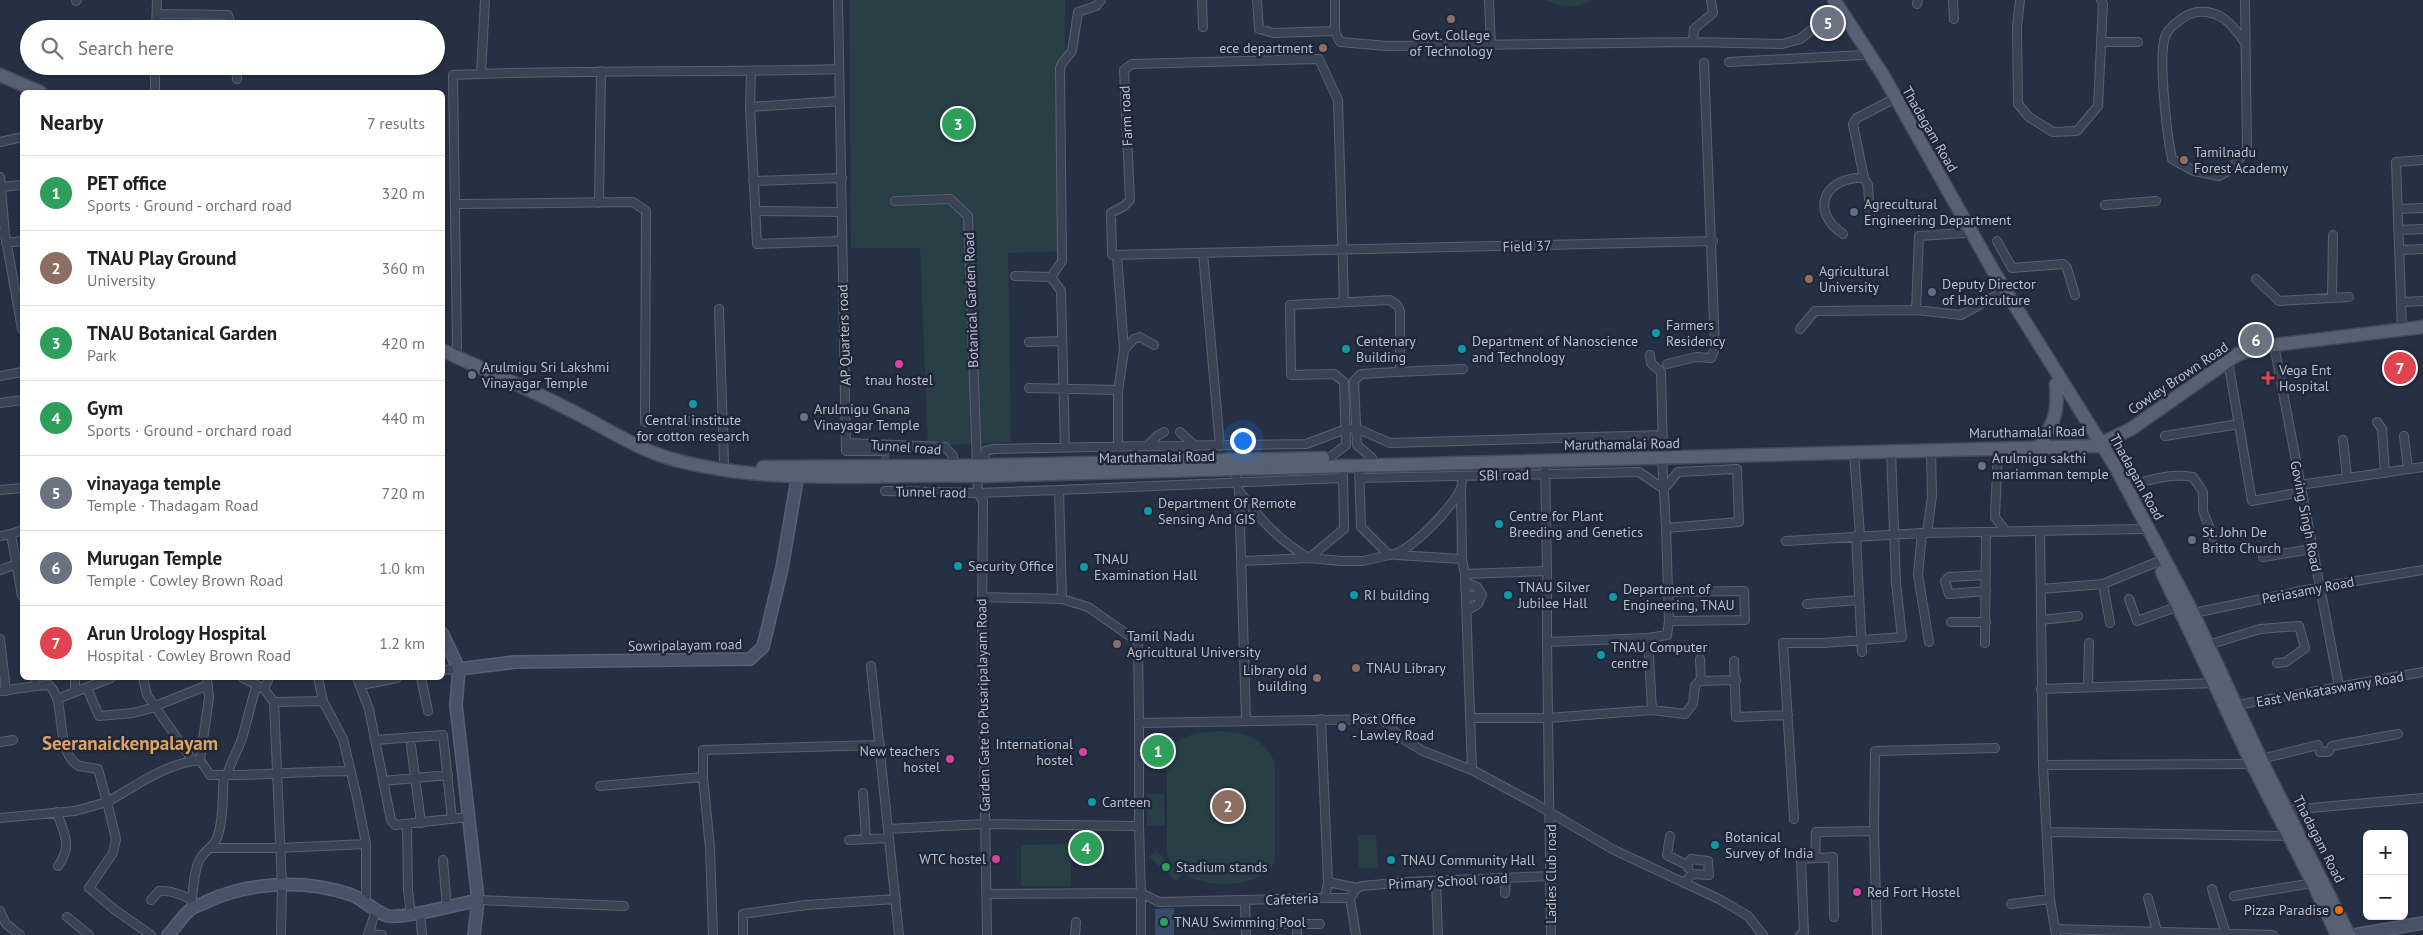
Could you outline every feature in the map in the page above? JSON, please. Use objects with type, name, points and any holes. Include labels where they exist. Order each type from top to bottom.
[{"type":"main road","name":"Thadagam Road","points":[[1827,0],[1834,6],[1887,83],[1994,272],[2097,443],[2157,562],[2185,611],[2208,645],[2237,705],[2256,761],[2288,810],[2349,935]]},
{"type":"main road","name":"Thadagam Road","points":[[1834,6],[1999,294],[2056,384],[2126,486],[2185,611],[2215,683],[2256,761],[2336,935]]},
{"type":"main road","points":[[0,75],[35,90]]},
{"type":"main road","points":[[0,84],[20,92]]},
{"type":"main road","name":"Cowley Brown Road","points":[[2097,443],[2131,429],[2238,354],[2274,345],[2423,327]]},
{"type":"main road","name":"Maruthamalai Road","points":[[445,343],[658,447],[724,463],[799,472],[953,466],[979,469],[1236,476],[1359,472],[1662,454],[2042,440],[2097,443]]},
{"type":"main road","name":"Maruthamalai Road","points":[[445,351],[521,385],[637,446],[677,461],[720,470],[799,472],[979,469],[1329,458],[1854,452],[2077,446],[2097,443]]},
{"type":"main road","points":[[2042,440],[2054,423],[2057,400],[2056,384]]},
{"type":"main road","points":[[2077,446],[2094,451],[2105,462]]},
{"type":"street","points":[[157,0],[157,20]]},
{"type":"street","points":[[481,74],[485,0]]},
{"type":"street","name":"AP Quarters road","points":[[838,0],[847,443]]},
{"type":"street","points":[[1051,278],[1062,261],[1060,68],[1062,62],[1072,51],[1078,12],[1096,6],[1101,0]]},
{"type":"street","points":[[1202,0],[1203,27]]},
{"type":"street","points":[[1257,0],[1259,29],[1274,33],[1335,31]]},
{"type":"street","points":[[1335,0],[1335,31],[1340,42],[1387,46],[1693,42],[1782,44],[1800,39],[1834,6]]},
{"type":"street","points":[[1489,0],[1491,44]]},
{"type":"street","points":[[1693,42],[1694,28],[1713,13],[1711,0]]},
{"type":"street","points":[[1953,0],[1954,19]]},
{"type":"street","points":[[2020,0],[2017,27],[2018,104],[2028,116],[2054,132],[2077,131],[2098,106],[2103,42],[2103,4],[2100,0]]},
{"type":"street","points":[[2244,43],[2232,24],[2208,10],[2192,12],[2172,27],[2165,36],[2162,58],[2168,140],[2172,159],[2194,171],[2219,176],[2230,170],[2247,149],[2244,43],[2245,0]]},
{"type":"street","points":[[157,14],[228,15],[229,20]]},
{"type":"street","points":[[2103,42],[2138,42]]},
{"type":"street","points":[[1729,62],[1863,55]]},
{"type":"street","name":"Farm road","points":[[1117,255],[1112,255],[1111,213],[1124,206],[1130,200],[1124,70],[1132,64],[1319,59],[1338,100],[1344,302]]},
{"type":"street","points":[[1667,364],[1696,358],[1711,358],[1716,348],[1713,241],[1704,63]]},
{"type":"street","points":[[457,348],[457,204],[454,75],[601,71],[751,72],[839,69]]},
{"type":"street","points":[[599,203],[601,71]]},
{"type":"street","points":[[751,72],[750,107],[757,244],[842,241]]},
{"type":"street","points":[[155,75],[155,90]]},
{"type":"street","points":[[237,75],[237,79]]},
{"type":"street","points":[[750,107],[840,101]]},
{"type":"street","points":[[1870,216],[1868,185],[1864,178],[1853,124],[1857,118],[1890,101]]},
{"type":"street","points":[[0,142],[20,137]]},
{"type":"street","points":[[2402,330],[2396,162],[2423,160]]},
{"type":"street","points":[[0,177],[2,234],[6,244],[20,318]]},
{"type":"street","points":[[1843,234],[1831,226],[1824,214],[1824,201],[1838,182],[1850,177],[1864,178]]},
{"type":"street","points":[[753,181],[842,178]]},
{"type":"street","points":[[0,187],[20,185]]},
{"type":"street","name":"Botanical Garden Road","points":[[894,201],[950,199],[968,216],[979,469]]},
{"type":"street","points":[[2105,205],[2156,201]]},
{"type":"street","points":[[457,204],[633,202],[646,211],[645,422],[723,421]]},
{"type":"street","points":[[2398,209],[2423,208]]},
{"type":"street","points":[[755,211],[841,212]]},
{"type":"street","points":[[2398,230],[2423,229]]},
{"type":"street","points":[[1916,310],[1919,236],[1964,234]]},
{"type":"street","points":[[2332,235],[2332,298]]},
{"type":"street","points":[[6,244],[20,241]]},
{"type":"street","name":"Field 37","points":[[1342,251],[1713,241]]},
{"type":"street","points":[[1997,241],[2012,268],[2063,264],[2067,268],[2075,295]]},
{"type":"street","points":[[2400,250],[2423,249]]},
{"type":"street","points":[[1118,447],[1118,390],[1124,350],[1117,255],[1342,251]]},
{"type":"street","points":[[1203,253],[1220,446]]},
{"type":"street","points":[[0,266],[9,264]]},
{"type":"street","points":[[1015,276],[1051,278],[1061,291],[1065,448]]},
{"type":"street","points":[[2256,279],[2279,301],[2350,297]]},
{"type":"street","points":[[1800,329],[1815,311],[1916,310],[1961,315],[1999,294]]},
{"type":"street","points":[[1329,458],[1346,445],[1344,382],[1334,374],[1291,375],[1290,305],[1390,300],[1398,306],[1402,363],[1397,372]]},
{"type":"street","points":[[2402,302],[2423,301]]},
{"type":"street","points":[[720,309],[724,463]]},
{"type":"street","points":[[1124,350],[1134,339],[1140,337],[1154,345]]},
{"type":"street","points":[[1029,342],[1062,341]]},
{"type":"street","name":"Goving Singh Road","points":[[2274,345],[2339,687]]},
{"type":"street","points":[[1650,355],[1652,363],[1661,372]]},
{"type":"street","points":[[1546,642],[1648,638],[1667,635],[1669,621],[1662,454],[1661,372],[1667,364],[1668,355]]},
{"type":"street","points":[[2228,361],[2252,500],[2348,478],[2423,467]]},
{"type":"street","points":[[1372,458],[1357,445],[1354,381],[1361,374],[1463,369]]},
{"type":"street","points":[[0,376],[20,372]]},
{"type":"street","points":[[1029,388],[1118,390]]},
{"type":"street","points":[[0,403],[20,400]]},
{"type":"street","points":[[2376,422],[2382,429],[2385,473]]},
{"type":"street","points":[[2165,436],[2239,424]]},
{"type":"street","points":[[979,469],[984,450],[1306,444],[1346,429],[1356,428],[1390,443],[1662,434]]},
{"type":"street","points":[[1148,446],[1157,436],[1164,432]]},
{"type":"street","points":[[1180,432],[1195,446]]},
{"type":"street","points":[[2404,436],[2408,470]]},
{"type":"street","points":[[2342,440],[2348,478]]},
{"type":"street","name":"Tunnel road","points":[[885,451],[846,450],[847,443],[945,448],[953,456],[953,466]]},
{"type":"street","points":[[1998,448],[1995,517],[2006,532]]},
{"type":"street","points":[[1929,642],[1918,575],[1932,496],[1931,450]]},
{"type":"street","points":[[1794,819],[1783,643],[1902,637],[1896,582],[1891,451]]},
{"type":"street","points":[[1854,452],[1862,652]]},
{"type":"street","name":"Ladies Club road","points":[[1545,461],[1546,642],[1551,812],[1551,935]]},
{"type":"street","name":"Garden Gate to Pusaripalayam Road","points":[[979,469],[978,493],[983,501],[984,824],[987,935]]},
{"type":"street","points":[[1664,489],[1678,472],[1737,470],[1740,522],[1666,528]]},
{"type":"street","name":"Sowripalayam road","points":[[459,669],[515,662],[750,659],[763,647],[782,568],[799,472]]},
{"type":"street","points":[[1309,558],[1344,528],[1343,472]]},
{"type":"street","points":[[1359,472],[1361,527],[1393,555]]},
{"type":"street","name":"SBI road","points":[[1359,472],[1462,476],[1639,472],[1664,489]]},
{"type":"street","points":[[1236,476],[1239,491],[1246,720]]},
{"type":"street","name":"Tunnel raod","points":[[885,491],[978,493],[1059,490],[1236,476]]},
{"type":"street","points":[[1462,476],[1462,559],[1468,610],[1472,770]]},
{"type":"street","points":[[2126,486],[2164,476],[2193,476],[2203,492],[2203,510],[2213,537]]},
{"type":"street","points":[[0,490],[20,488]]},
{"type":"street","points":[[1393,555],[1427,533],[1461,488]]},
{"type":"street","points":[[1059,490],[1062,599]]},
{"type":"street","points":[[1239,491],[1259,519],[1288,546],[1309,558]]},
{"type":"street","points":[[1786,541],[1894,534],[2040,532],[2141,528]]},
{"type":"street","points":[[0,536],[20,531]]},
{"type":"street","points":[[1985,643],[1986,532]]},
{"type":"street","points":[[2040,532],[2043,765],[2050,899],[2055,932],[2274,935]]},
{"type":"street","points":[[0,570],[20,562],[11,534]]},
{"type":"street","points":[[2263,557],[2312,549]]},
{"type":"street","points":[[1241,561],[1309,558],[1364,561],[1393,555],[1462,559]]},
{"type":"street","points":[[2041,588],[2102,584],[2157,562]]},
{"type":"street","name":"Periasamy Road","points":[[2129,599],[2137,621],[2423,570]]},
{"type":"street","points":[[1465,574],[1547,571]]},
{"type":"street","points":[[1986,575],[1949,577],[1945,581],[1949,594],[1986,591]]},
{"type":"street","points":[[1466,583],[1477,587],[1482,595]]},
{"type":"street","points":[[2102,584],[2110,623]]},
{"type":"street","points":[[1668,592],[1744,591],[1745,620],[1669,621]]},
{"type":"street","points":[[1467,596],[1482,595]]},
{"type":"street","points":[[1468,610],[1478,604],[1482,595]]},
{"type":"street","points":[[982,596],[1062,599],[1088,607],[1138,642],[1141,935]]},
{"type":"street","points":[[1807,604],[1859,600]]},
{"type":"street","points":[[2041,620],[2078,616]]},
{"type":"street","points":[[1951,622],[1986,622]]},
{"type":"street","points":[[2208,645],[2260,629],[2299,626],[2305,648],[2286,662],[2277,663]]},
{"type":"street","points":[[1648,638],[1652,710]]},
{"type":"street","points":[[445,639],[459,669],[456,705],[478,900],[474,935]]},
{"type":"street","points":[[0,640],[3,691],[35,682],[49,685],[57,699],[61,730],[69,756],[79,766],[98,769],[116,839],[113,853],[89,888],[114,910],[151,935]]},
{"type":"street","points":[[2088,686],[2089,643]]},
{"type":"street","points":[[1471,718],[1548,718],[1652,710],[1686,714],[1693,704],[1695,686],[1700,680],[1700,659]]},
{"type":"street","points":[[1734,661],[1736,717],[1788,715]]},
{"type":"street","points":[[871,666],[900,935]]},
{"type":"street","points":[[445,670],[459,669]]},
{"type":"street","name":"East Venkataswamy Road","points":[[2237,705],[2423,672]]},
{"type":"street","points":[[75,680],[75,692]]},
{"type":"street","points":[[57,699],[106,680]]},
{"type":"street","points":[[144,680],[148,695],[155,706],[210,776],[351,772]]},
{"type":"street","points":[[247,680],[261,687],[274,702],[282,885],[281,935]]},
{"type":"street","points":[[168,935],[191,905],[197,868],[201,856],[211,848],[220,825],[225,775],[242,738],[249,708],[267,680]]},
{"type":"street","points":[[318,680],[323,701],[343,739],[351,772],[366,844],[366,903]]},
{"type":"street","points":[[372,680],[359,681],[369,709],[391,820],[395,825],[407,825],[469,817]]},
{"type":"street","points":[[421,680],[428,711]]},
{"type":"street","points":[[1700,680],[1736,680]]},
{"type":"street","points":[[87,688],[98,716],[133,713],[155,706],[207,681],[209,698],[196,760]]},
{"type":"street","points":[[2041,689],[2215,683]]},
{"type":"street","points":[[274,702],[323,701]]},
{"type":"street","points":[[1139,723],[1321,719],[1382,720],[1400,737],[1423,751],[1472,770],[1551,812],[1614,850],[1721,900],[1748,916],[1762,935]]},
{"type":"street","name":"Cafeteria","points":[[1141,893],[1159,902],[1325,898],[1328,882],[1321,719]]},
{"type":"street","points":[[2043,765],[2256,761],[2318,745],[2320,752],[2328,752],[2332,746],[2398,734]]},
{"type":"street","points":[[375,740],[443,735],[452,819]]},
{"type":"street","points":[[0,742],[13,740]]},
{"type":"street","points":[[712,935],[710,848],[703,777],[703,750],[880,745]]},
{"type":"street","points":[[411,746],[421,823]]},
{"type":"street","points":[[1877,935],[1874,831],[1875,751],[1995,748]]},
{"type":"street","points":[[0,818],[75,811],[107,802],[158,773],[196,760]]},
{"type":"street","points":[[383,781],[448,775]]},
{"type":"street","points":[[600,786],[703,777]]},
{"type":"street","points":[[863,793],[866,839]]},
{"type":"street","points":[[2288,810],[2423,798]]},
{"type":"street","points":[[57,812],[66,838],[66,854],[58,866]]},
{"type":"street","points":[[849,840],[984,824],[1139,826]]},
{"type":"street","points":[[407,825],[408,890],[422,935]]},
{"type":"street","points":[[1815,858],[1816,832],[1874,831]]},
{"type":"street","points":[[2048,832],[2289,836]]},
{"type":"street","points":[[1670,836],[1667,855],[1687,865],[1692,874]]},
{"type":"street","points":[[211,848],[280,848],[366,844]]},
{"type":"street","points":[[1800,935],[1804,933],[1802,859],[1833,858],[1834,917]]},
{"type":"street","points":[[1687,865],[1691,859],[1708,861],[1709,875],[1692,874]]},
{"type":"street","points":[[443,860],[447,908]]},
{"type":"street","points":[[1684,883],[1692,874]]},
{"type":"street","name":"Primary School road","points":[[1328,882],[1357,888],[1362,886],[1436,881],[1551,876]]},
{"type":"street","points":[[1505,893],[1506,878]]},
{"type":"street","points":[[1436,881],[1438,935]]},
{"type":"street","points":[[2234,896],[2313,883]]},
{"type":"street","points":[[191,905],[230,891],[282,885],[322,888],[350,894],[389,916],[447,908],[478,900],[624,906]]},
{"type":"street","points":[[1356,935],[1350,898],[1357,888]]},
{"type":"street","points":[[2212,889],[2226,934]]},
{"type":"street","points":[[151,900],[159,891],[165,890],[179,893],[191,905]]},
{"type":"street","points":[[986,894],[1141,893]]},
{"type":"street","points":[[1325,898],[1350,898]]},
{"type":"street","points":[[2148,898],[2158,933]]},
{"type":"street","points":[[743,935],[743,914],[806,905],[896,899]]},
{"type":"street","points":[[2011,904],[2050,899]]},
{"type":"street","points":[[1245,900],[1246,935]]},
{"type":"street","points":[[376,910],[368,934],[382,935]]},
{"type":"street","points":[[0,911],[3,926],[20,935]]},
{"type":"street","points":[[67,917],[89,935]]},
{"type":"street","points":[[1076,922],[1076,935]]},
{"type":"street","points":[[2354,935],[2423,922]]},
{"type":"street","points":[[1246,924],[1320,924]]},
{"type":"street","points":[[1297,924],[1297,935]]},
{"type":"green space","points":[[849,0],[1065,0],[1065,251],[1008,253],[1011,442],[928,446],[920,248],[851,248]]},
{"type":"green space","points":[[1545,0],[1592,0],[1581,5],[1569,6]]},
{"type":"green space","points":[[1222,731],[1254,738],[1265,747],[1275,762],[1275,862],[1265,873],[1251,880],[1234,884],[1215,884],[1183,874],[1172,864],[1167,852],[1167,762],[1176,742],[1195,733]]},
{"type":"green space","points":[[1173,736],[1175,742],[1150,766],[1146,766],[1148,759],[1154,753],[1149,749],[1157,740],[1162,745]]},
{"type":"green space","points":[[1147,794],[1164,794],[1165,825],[1147,826]]},
{"type":"green space","points":[[1358,835],[1376,835],[1378,868],[1359,868]]},
{"type":"green space","points":[[1071,844],[1071,886],[1021,886],[1021,845]]},
{"type":"green space","name":"Stadium stands","points":[[1156,851],[1182,875],[1176,881],[1149,857]]},
{"type":"water","name":"TNAU Swimming Pool","points":[[1174,908],[1174,935],[1155,935],[1155,909]]},
{"type":"tunnel","points":[[885,451],[885,491]]},
{"type":"place","name":"Govt. College of Technology","points":[[1451,19]]},
{"type":"place","name":"vinayaga temple","points":[[1828,23]]},
{"type":"place","name":"ece department","points":[[1323,48]]},
{"type":"place","name":"TNAU Botanical Garden","points":[[958,124]]},
{"type":"place","name":"Tamilnadu Forest Academy","points":[[2184,160]]},
{"type":"place","name":"Agrecultural Engineering Department","points":[[1854,212]]},
{"type":"place","name":"Agricultural University","points":[[1809,279]]},
{"type":"place","name":"Deputy Director of Horticulture","points":[[1932,292]]},
{"type":"place","name":"Farmers Residency","points":[[1656,333]]},
{"type":"place","name":"Murugan Temple","points":[[2256,340]]},
{"type":"place","name":"Centenary Building","points":[[1346,349]]},
{"type":"place","name":"Department of Nanoscience and Technology","points":[[1462,349]]},
{"type":"place","name":"tnau hostel","points":[[899,364]]},
{"type":"place","name":"Arun Urology Hospital","points":[[2400,368]]},
{"type":"place","name":"Arulmigu Sri Lakshmi Vinayagar Temple","points":[[472,375]]},
{"type":"place","name":"Vega Ent Hospital","points":[[2268,378]]},
{"type":"place","name":"Central institute for cotton research","points":[[693,404]]},
{"type":"place","name":"Arulmigu Gnana Vinayagar Temple","points":[[804,417]]},
{"type":"place","name":"Arulmigu sakthi mariamman temple","points":[[1982,466]]},
{"type":"place","name":"Department Of Remote Sensing And GIS","points":[[1148,511]]},
{"type":"place","name":"Centre for Plant Breeding and Genetics","points":[[1499,524]]},
{"type":"place","name":"St. John De Britto Church","points":[[2192,540]]},
{"type":"place","name":"Security Office","points":[[958,566]]},
{"type":"place","name":"TNAU Examination Hall","points":[[1084,567]]},
{"type":"place","name":"RI building","points":[[1354,595]]},
{"type":"place","name":"TNAU Silver Jubilee Hall","points":[[1508,595]]},
{"type":"place","name":"Department of Engineering, TNAU","points":[[1613,597]]},
{"type":"place","name":"Tamil Nadu Agricultural University","points":[[1117,644]]},
{"type":"place","name":"TNAU Computer centre","points":[[1601,655]]},
{"type":"place","name":"TNAU Library","points":[[1356,668]]},
{"type":"place","name":"Library old building","points":[[1317,678]]},
{"type":"place","name":"Post Office - Lawley Road","points":[[1342,727]]},
{"type":"place","name":"PET office","points":[[1158,751]]},
{"type":"place","name":"International hostel","points":[[1083,752]]},
{"type":"place","name":"New teachers hostel","points":[[950,759]]},
{"type":"place","name":"Canteen","points":[[1092,802]]},
{"type":"place","name":"TNAU Play Ground","points":[[1228,806]]},
{"type":"place","name":"Botanical Survey of India","points":[[1715,845]]},
{"type":"place","name":"Gym","points":[[1086,848]]},
{"type":"place","name":"WTC hostel","points":[[996,859]]},
{"type":"place","name":"TNAU Community Hall","points":[[1391,860]]},
{"type":"place","name":"Stadium stands","points":[[1166,867]]},
{"type":"place","name":"Red Fort Hostel","points":[[1857,892]]},
{"type":"place","name":"Pizza Paradise","points":[[2339,910]]},
{"type":"place","name":"TNAU Swimming Pool","points":[[1164,922]]},
{"type":"district","name":"Seeranaickenpalayam","points":[[130,743]]}]
